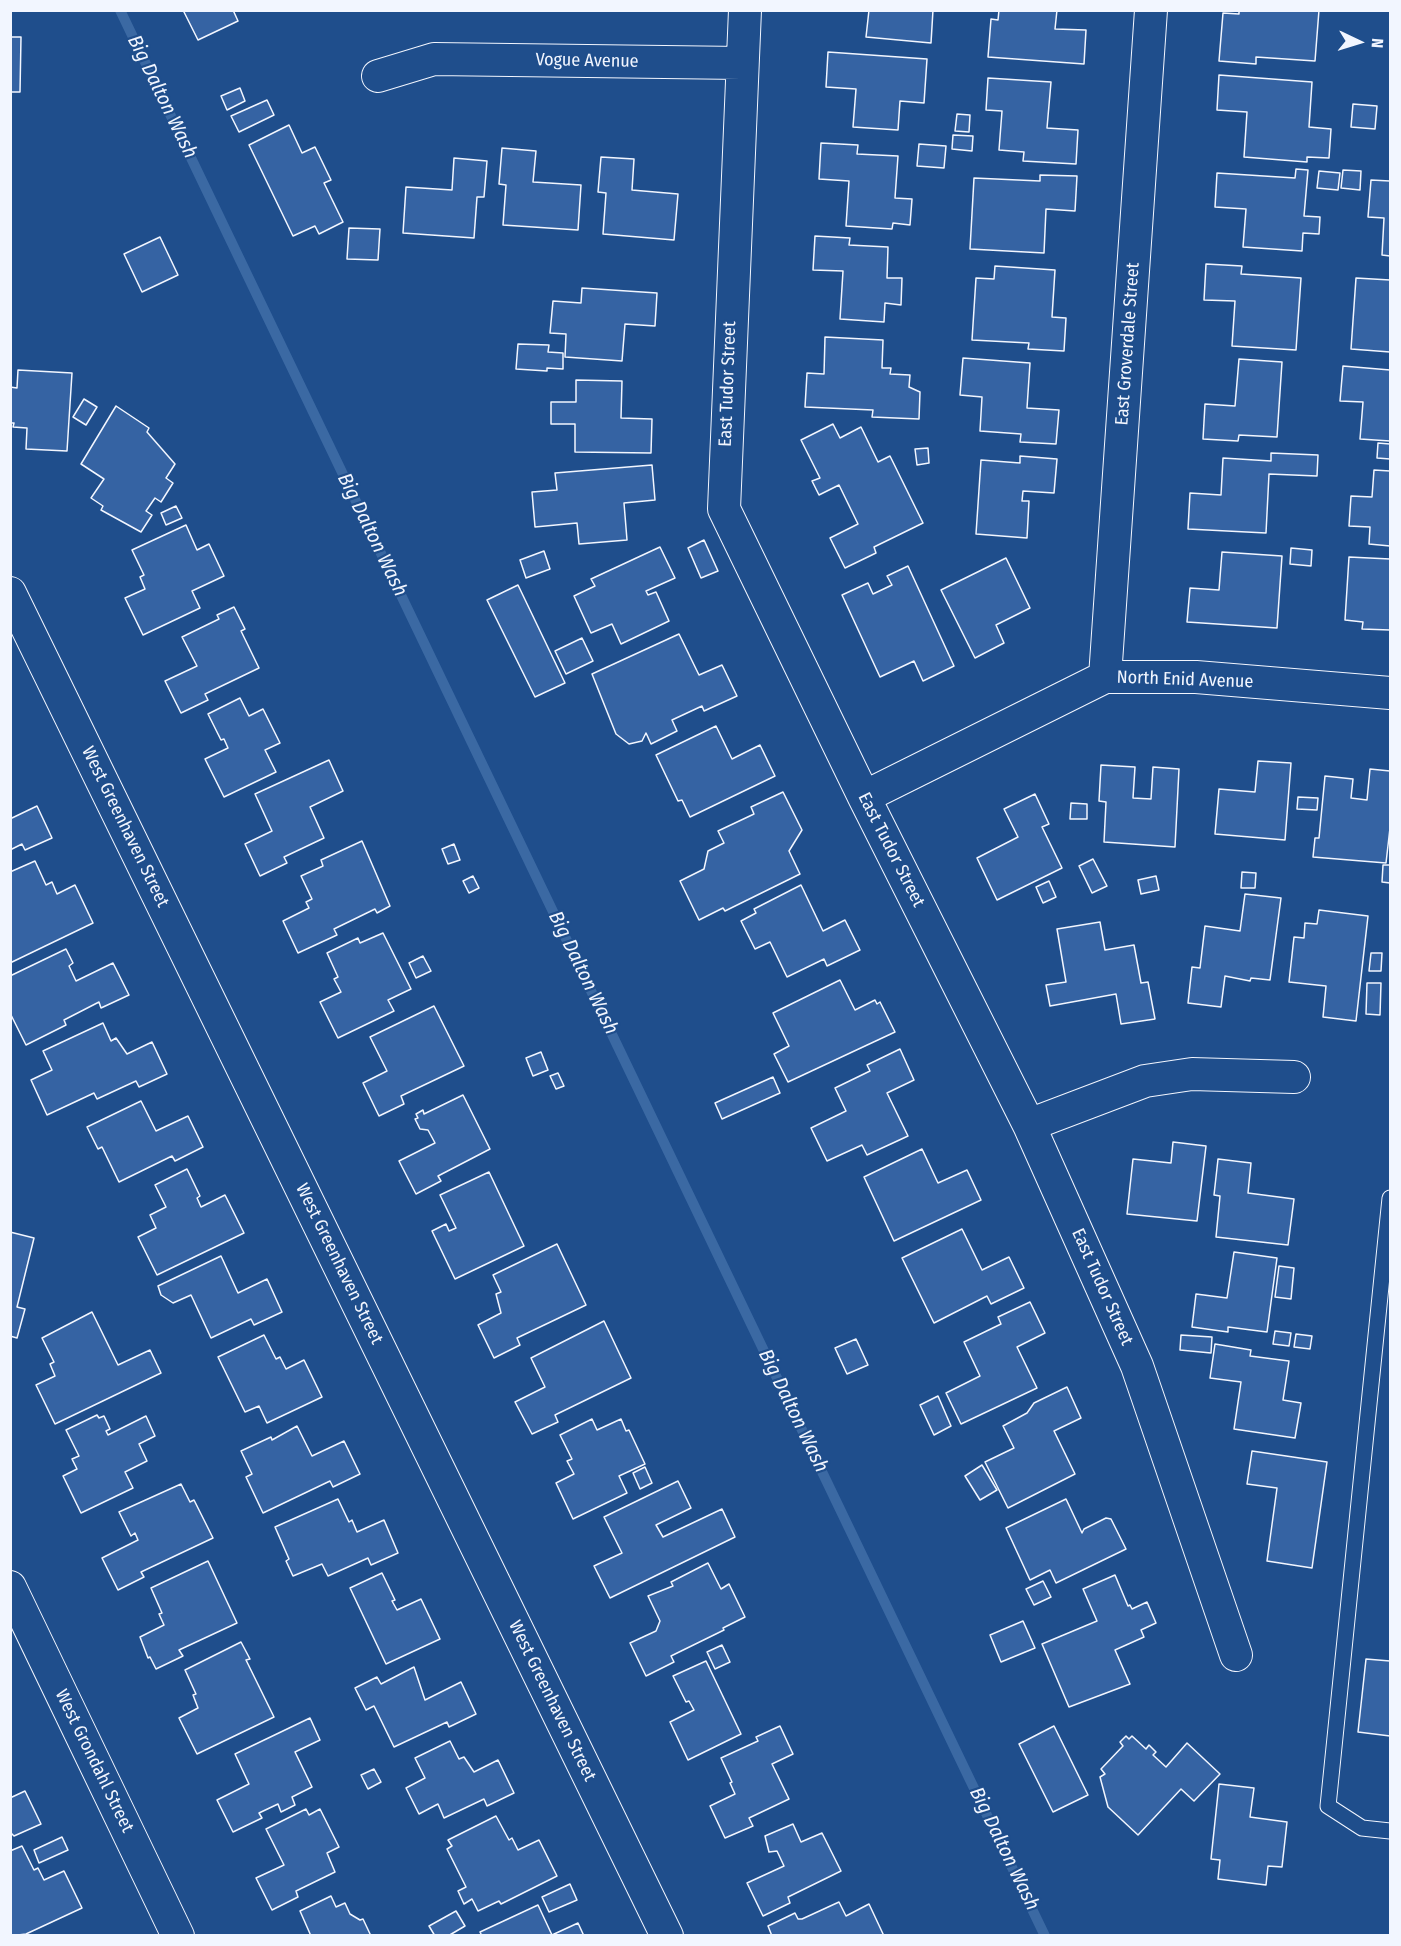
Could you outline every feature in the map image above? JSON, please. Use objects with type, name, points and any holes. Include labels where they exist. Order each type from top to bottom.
[{"type":"street","name":"East Tudor Street","points":[[745,10],[724,509],[864,797],[1029,1125],[1137,1365],[1236,1655]]},
{"type":"street","name":"East Groverdale Street","points":[[1105,677],[1151,10]]},
{"type":"street","name":"Vogue Avenue","points":[[378,76],[434,59],[741,63]]},
{"type":"street","name":"West Greenhaven Street","points":[[10,592],[667,1935]]},
{"type":"street","name":"North Enid Avenue","points":[[864,797],[1105,677],[1196,677],[1390,693]]},
{"type":"street","points":[[1029,1125],[1145,1081],[1192,1074],[1294,1077]]},
{"type":"street","name":"West Grondahl Street","points":[[10,1587],[178,1935]]},
{"type":"lane","points":[[1390,1198],[1328,1806],[1362,1828],[1390,1831]]},
{"type":"building","points":[[183,10],[233,10],[238,21],[198,40]]},
{"type":"building","points":[[869,10],[933,10],[931,43],[866,37]]},
{"type":"building","points":[[999,10],[1057,10],[1055,29],[1086,30],[1084,64],[988,57],[991,19],[998,20]]},
{"type":"building","points":[[1239,10],[1319,10],[1315,61],[1256,57],[1256,64],[1219,61],[1223,13],[1239,14]]},
{"type":"building","points":[[10,37],[21,37],[20,92],[10,92]]},
{"type":"building","points":[[828,52],[927,59],[924,103],[900,101],[898,130],[853,127],[856,89],[826,87]]},
{"type":"building","points":[[1219,75],[1312,82],[1309,127],[1331,129],[1329,158],[1307,157],[1307,162],[1244,157],[1247,112],[1217,110]]},
{"type":"building","points":[[988,78],[1051,82],[1047,128],[1078,130],[1076,164],[1023,161],[1024,152],[999,150],[1002,111],[986,110]]},
{"type":"building","points":[[240,88],[245,101],[227,110],[221,96]]},
{"type":"building","points":[[267,100],[274,115],[239,132],[231,116]]},
{"type":"building","points":[[1353,104],[1377,106],[1375,129],[1351,127]]},
{"type":"building","points":[[957,114],[970,115],[969,132],[955,131]]},
{"type":"building","points":[[289,125],[302,153],[315,147],[331,180],[324,183],[343,222],[319,234],[315,226],[293,236],[249,145]]},
{"type":"building","points":[[953,135],[973,136],[972,151],[952,149]]},
{"type":"building","points":[[821,143],[858,145],[857,154],[898,156],[895,198],[912,199],[910,225],[893,223],[892,229],[846,226],[849,181],[819,179]]},
{"type":"building","points":[[919,144],[946,146],[944,168],[917,166]]},
{"type":"building","points":[[502,148],[536,151],[533,182],[581,185],[578,230],[503,225],[506,185],[499,184]]},
{"type":"building","points":[[601,157],[634,159],[632,190],[678,194],[674,240],[603,234],[606,193],[598,192]]},
{"type":"building","points":[[454,158],[487,161],[484,197],[477,197],[474,238],[403,233],[406,187],[452,190]]},
{"type":"building","points":[[1296,169],[1308,170],[1304,216],[1320,217],[1319,234],[1303,233],[1302,251],[1243,247],[1246,209],[1215,207],[1217,173],[1295,178]]},
{"type":"building","points":[[1343,170],[1361,171],[1360,190],[1341,188]]},
{"type":"building","points":[[1319,171],[1340,173],[1338,190],[1317,188]]},
{"type":"building","points":[[1040,175],[1077,176],[1075,211],[1046,209],[1044,253],[970,249],[974,178],[1040,181]]},
{"type":"building","points":[[1371,180],[1390,181],[1390,256],[1382,255],[1384,218],[1368,217]]},
{"type":"building","points":[[349,228],[380,229],[378,260],[347,259]]},
{"type":"building","points":[[815,236],[850,238],[849,245],[888,247],[887,278],[902,278],[901,305],[885,303],[884,322],[840,319],[843,271],[813,270]]},
{"type":"building","points":[[160,237],[178,275],[142,292],[124,254]]},
{"type":"building","points":[[1206,264],[1242,266],[1241,274],[1301,278],[1296,350],[1232,346],[1235,301],[1204,300]]},
{"type":"building","points":[[995,266],[1055,270],[1052,317],[1066,318],[1064,351],[1028,349],[1029,343],[972,340],[976,278],[994,279]]},
{"type":"building","points":[[1356,278],[1390,280],[1390,352],[1351,349]]},
{"type":"building","points":[[582,288],[657,293],[655,326],[625,324],[622,361],[565,357],[566,334],[550,333],[553,301],[581,303]]},
{"type":"building","points":[[825,337],[883,340],[882,368],[891,368],[890,374],[910,375],[909,387],[920,392],[919,419],[872,417],[873,410],[805,407],[807,373],[824,374]]},
{"type":"building","points":[[518,344],[549,345],[548,352],[563,353],[563,369],[547,368],[547,371],[516,369]]},
{"type":"building","points":[[963,358],[1030,363],[1027,408],[1059,410],[1056,444],[1020,442],[1021,434],[980,431],[982,397],[960,395]]},
{"type":"building","points":[[1239,359],[1282,362],[1277,437],[1239,435],[1238,441],[1203,439],[1205,404],[1235,406]]},
{"type":"building","points":[[1343,366],[1390,370],[1390,441],[1360,439],[1363,402],[1340,401]]},
{"type":"building","points":[[18,370],[72,373],[67,451],[26,449],[27,428],[13,427],[14,423],[10,423],[10,387],[17,388]]},
{"type":"building","points":[[576,380],[622,381],[621,418],[652,419],[651,453],[575,452],[575,424],[551,424],[551,402],[576,402]]},
{"type":"building","points":[[84,399],[97,407],[86,425],[73,417]]},
{"type":"building","points":[[116,406],[149,428],[147,432],[175,464],[166,478],[173,483],[161,502],[155,498],[146,511],[152,515],[141,532],[101,510],[103,506],[91,498],[104,479],[81,464]]},
{"type":"building","points":[[833,424],[840,438],[861,427],[878,462],[890,456],[923,523],[874,547],[876,553],[845,568],[830,538],[858,524],[839,485],[819,495],[812,481],[820,478],[801,440]]},
{"type":"building","points":[[1378,443],[1390,444],[1390,459],[1377,458]]},
{"type":"building","points":[[928,448],[929,463],[917,465],[915,449]]},
{"type":"building","points":[[1271,453],[1318,455],[1317,476],[1269,474],[1266,533],[1188,529],[1190,493],[1221,495],[1223,458],[1271,461]]},
{"type":"building","points":[[1020,456],[1057,459],[1054,493],[1023,491],[1022,501],[1029,501],[1027,538],[976,534],[981,460],[1020,463]]},
{"type":"building","points":[[652,465],[655,500],[624,503],[627,540],[579,544],[577,523],[535,527],[532,492],[557,490],[555,473]]},
{"type":"building","points":[[1374,470],[1390,471],[1390,546],[1369,544],[1370,527],[1349,526],[1351,496],[1372,497]]},
{"type":"building","points":[[176,506],[182,518],[166,525],[161,513]]},
{"type":"building","points":[[186,525],[197,550],[209,544],[224,576],[192,591],[200,608],[143,635],[125,598],[145,589],[140,577],[144,575],[132,550]]},
{"type":"building","points":[[704,540],[718,571],[701,578],[688,548]]},
{"type":"building","points":[[660,547],[675,578],[646,591],[648,595],[656,592],[669,621],[621,644],[612,624],[591,633],[574,596],[595,586],[591,579]]},
{"type":"building","points":[[1291,548],[1312,550],[1311,566],[1290,564]]},
{"type":"building","points":[[544,551],[550,569],[526,578],[520,560]]},
{"type":"building","points":[[1222,552],[1282,556],[1277,628],[1187,622],[1190,588],[1219,590]]},
{"type":"building","points":[[1349,557],[1390,559],[1390,630],[1362,629],[1363,622],[1345,620]]},
{"type":"building","points":[[1006,558],[1030,608],[996,625],[1004,643],[975,658],[941,590]]},
{"type":"building","points":[[908,566],[954,666],[923,681],[914,661],[880,677],[842,595],[868,583],[873,594],[892,585],[887,576]]},
{"type":"building","points":[[518,585],[565,683],[535,697],[487,600]]},
{"type":"building","points":[[234,607],[245,629],[241,631],[259,668],[205,694],[208,700],[181,713],[165,681],[197,666],[182,637],[219,619],[217,615]]},
{"type":"building","points":[[679,634],[699,675],[722,665],[737,696],[704,711],[702,706],[672,720],[677,731],[651,744],[646,733],[642,741],[629,744],[616,734],[592,674]]},
{"type":"building","points":[[582,638],[593,661],[566,674],[555,651]]},
{"type":"building","points":[[240,698],[249,716],[263,709],[280,743],[265,750],[276,772],[224,797],[205,759],[228,748],[224,739],[221,740],[208,714]]},
{"type":"building","points":[[716,726],[732,759],[760,745],[775,776],[690,817],[682,800],[678,801],[656,755]]},
{"type":"building","points":[[329,760],[343,791],[310,807],[324,838],[284,857],[287,863],[260,876],[245,844],[272,831],[255,794]]},
{"type":"building","points":[[1258,761],[1291,763],[1285,840],[1215,834],[1219,789],[1255,792]]},
{"type":"building","points":[[1101,765],[1135,767],[1133,798],[1151,799],[1153,767],[1179,769],[1175,847],[1104,842],[1106,802],[1099,801]]},
{"type":"building","points":[[1370,769],[1390,771],[1390,828],[1386,863],[1313,857],[1315,838],[1319,838],[1325,776],[1353,779],[1351,798],[1367,800]]},
{"type":"building","points":[[783,792],[802,830],[789,851],[800,874],[725,911],[723,908],[699,920],[680,881],[704,869],[708,851],[724,843],[718,831],[754,814],[751,807]]},
{"type":"building","points":[[1035,794],[1049,824],[1042,827],[1062,868],[997,900],[977,858],[1018,837],[1004,809]]},
{"type":"building","points":[[1298,797],[1318,798],[1317,810],[1297,809]]},
{"type":"building","points":[[1071,803],[1087,804],[1087,819],[1070,819]]},
{"type":"building","points":[[37,806],[52,838],[25,850],[22,844],[10,850],[10,815],[12,818]]},
{"type":"building","points":[[362,841],[390,906],[377,913],[375,909],[334,929],[337,935],[298,953],[283,921],[309,908],[306,902],[312,899],[301,876],[323,866],[321,860]]},
{"type":"building","points":[[454,844],[460,860],[448,864],[442,849]]},
{"type":"building","points":[[1093,859],[1107,886],[1092,893],[1079,866]]},
{"type":"building","points":[[35,861],[46,885],[52,882],[57,894],[75,885],[93,923],[10,963],[10,872]]},
{"type":"building","points":[[1383,865],[1390,865],[1390,883],[1382,882]]},
{"type":"building","points":[[1242,872],[1256,873],[1255,888],[1241,888]]},
{"type":"building","points":[[473,876],[479,888],[469,893],[463,881]]},
{"type":"building","points":[[1156,876],[1159,890],[1141,894],[1138,880]]},
{"type":"building","points":[[1049,881],[1056,897],[1043,903],[1036,887]]},
{"type":"building","points":[[801,885],[823,931],[845,920],[860,950],[827,966],[824,959],[787,977],[770,942],[755,949],[741,921],[756,913],[754,909]]},
{"type":"building","points":[[1245,894],[1281,898],[1270,980],[1251,978],[1250,981],[1225,976],[1221,1007],[1188,1003],[1192,967],[1200,968],[1205,926],[1240,931]]},
{"type":"building","points":[[1319,910],[1368,916],[1356,1021],[1323,1017],[1326,986],[1289,982],[1294,937],[1304,938],[1305,923],[1317,924]]},
{"type":"building","points":[[1100,922],[1105,950],[1134,945],[1141,983],[1148,982],[1155,1019],[1121,1024],[1116,994],[1050,1006],[1046,985],[1066,982],[1057,929]]},
{"type":"building","points":[[383,933],[411,989],[388,1000],[394,1011],[338,1038],[320,1002],[341,992],[334,979],[338,977],[327,953],[358,938],[360,943]]},
{"type":"building","points":[[66,949],[73,963],[69,966],[76,981],[113,963],[129,995],[101,1008],[99,1002],[64,1020],[66,1025],[26,1045],[10,1013],[10,976]]},
{"type":"building","points":[[1371,953],[1382,953],[1381,971],[1369,971]]},
{"type":"building","points":[[423,956],[431,971],[416,978],[409,963]]},
{"type":"building","points":[[840,980],[855,1010],[875,1000],[877,1004],[880,1002],[895,1032],[788,1082],[774,1054],[789,1046],[773,1013]]},
{"type":"building","points":[[1367,983],[1381,983],[1380,1015],[1366,1014]]},
{"type":"building","points":[[434,1006],[464,1066],[401,1096],[404,1104],[379,1116],[363,1083],[387,1071],[370,1037]]},
{"type":"building","points":[[103,1023],[111,1041],[116,1038],[127,1054],[152,1042],[167,1074],[139,1087],[136,1081],[97,1099],[94,1093],[47,1115],[31,1080],[52,1070],[43,1051]]},
{"type":"building","points":[[900,1049],[914,1080],[887,1093],[908,1136],[867,1155],[862,1145],[827,1161],[811,1128],[846,1111],[835,1088],[870,1071],[867,1065]]},
{"type":"building","points":[[541,1052],[548,1070],[533,1076],[526,1058]]},
{"type":"building","points":[[558,1073],[564,1086],[556,1089],[550,1076]]},
{"type":"building","points":[[773,1077],[780,1093],[722,1119],[715,1103]]},
{"type":"building","points":[[463,1095],[490,1149],[438,1176],[441,1181],[416,1194],[399,1161],[435,1143],[428,1130],[420,1129],[415,1119],[418,1118],[416,1114],[423,1110],[424,1114]]},
{"type":"building","points":[[141,1101],[156,1131],[188,1116],[203,1147],[175,1161],[172,1156],[119,1182],[102,1147],[98,1149],[87,1127]]},
{"type":"building","points":[[1173,1142],[1206,1146],[1197,1221],[1127,1214],[1133,1159],[1171,1163]]},
{"type":"building","points":[[922,1149],[938,1183],[967,1170],[981,1200],[894,1241],[864,1177]]},
{"type":"building","points":[[1218,1159],[1251,1163],[1248,1193],[1294,1199],[1288,1245],[1216,1237],[1220,1196],[1214,1195]]},
{"type":"building","points":[[187,1169],[200,1196],[197,1198],[201,1207],[225,1195],[244,1233],[157,1275],[138,1237],[156,1228],[150,1215],[166,1207],[155,1185]]},
{"type":"building","points":[[489,1172],[524,1246],[455,1279],[432,1231],[446,1224],[449,1231],[456,1228],[440,1195]]},
{"type":"building","points":[[962,1229],[982,1270],[1009,1257],[1024,1288],[991,1304],[987,1296],[934,1323],[902,1258]]},
{"type":"building","points":[[10,1232],[34,1238],[17,1307],[25,1309],[17,1338],[10,1336]]},
{"type":"building","points":[[557,1244],[586,1305],[517,1338],[520,1345],[494,1358],[478,1325],[501,1313],[496,1294],[501,1292],[493,1275]]},
{"type":"building","points":[[1234,1252],[1277,1258],[1267,1332],[1228,1327],[1228,1332],[1192,1327],[1196,1294],[1227,1298]]},
{"type":"building","points":[[221,1256],[238,1293],[267,1279],[282,1312],[254,1325],[251,1319],[211,1338],[191,1295],[173,1303],[161,1295],[158,1286]]},
{"type":"building","points":[[1279,1266],[1294,1268],[1291,1299],[1275,1297]]},
{"type":"building","points":[[1030,1302],[1045,1333],[1017,1347],[1037,1388],[961,1424],[946,1393],[980,1376],[964,1342],[1001,1324],[998,1317]]},
{"type":"building","points":[[92,1312],[118,1365],[150,1350],[161,1373],[55,1424],[36,1385],[55,1376],[50,1364],[54,1362],[42,1338]]},
{"type":"building","points":[[604,1321],[631,1378],[555,1415],[558,1422],[532,1434],[515,1402],[545,1387],[531,1358]]},
{"type":"building","points":[[1275,1331],[1291,1333],[1289,1346],[1273,1344]]},
{"type":"building","points":[[1296,1334],[1312,1336],[1310,1349],[1294,1347]]},
{"type":"building","points":[[264,1335],[276,1359],[280,1357],[286,1369],[304,1360],[322,1397],[267,1423],[259,1406],[245,1412],[218,1357]]},
{"type":"building","points":[[1181,1335],[1212,1337],[1211,1353],[1180,1350]]},
{"type":"building","points":[[856,1339],[868,1365],[847,1374],[835,1348]]},
{"type":"building","points":[[1215,1344],[1251,1350],[1250,1356],[1289,1361],[1283,1400],[1301,1403],[1295,1438],[1234,1429],[1241,1382],[1210,1378]]},
{"type":"building","points":[[1067,1387],[1081,1418],[1054,1431],[1075,1474],[1008,1508],[985,1462],[1014,1448],[1003,1426],[1027,1413],[1034,1403]]},
{"type":"building","points":[[938,1396],[951,1426],[934,1435],[920,1405]]},
{"type":"building","points":[[97,1415],[99,1418],[104,1416],[110,1429],[106,1431],[108,1435],[146,1416],[155,1436],[139,1444],[147,1461],[125,1472],[133,1488],[81,1513],[63,1476],[77,1469],[72,1459],[79,1456],[66,1430]]},
{"type":"building","points":[[592,1419],[597,1430],[621,1419],[626,1431],[629,1430],[645,1464],[619,1476],[627,1493],[573,1519],[556,1483],[574,1474],[567,1461],[572,1459],[560,1435]]},
{"type":"building","points":[[297,1426],[312,1456],[344,1441],[360,1474],[333,1487],[330,1481],[263,1513],[246,1477],[252,1474],[241,1451],[271,1437],[272,1440]]},
{"type":"building","points":[[1252,1451],[1327,1462],[1312,1568],[1267,1561],[1277,1488],[1247,1484]]},
{"type":"building","points":[[982,1465],[997,1490],[980,1500],[965,1476]]},
{"type":"building","points":[[645,1467],[652,1483],[640,1489],[633,1473]]},
{"type":"building","points":[[678,1481],[691,1508],[656,1525],[663,1537],[722,1509],[735,1537],[610,1598],[594,1566],[622,1553],[604,1517]]},
{"type":"building","points":[[181,1484],[190,1502],[194,1500],[213,1538],[141,1572],[144,1577],[118,1590],[102,1558],[138,1540],[135,1533],[131,1536],[119,1512]]},
{"type":"building","points":[[338,1499],[349,1522],[352,1520],[357,1532],[384,1520],[398,1553],[371,1565],[368,1558],[328,1576],[322,1564],[293,1576],[286,1561],[289,1559],[275,1527]]},
{"type":"building","points":[[1066,1499],[1082,1533],[1084,1529],[1106,1518],[1111,1519],[1126,1549],[1056,1583],[1050,1570],[1030,1580],[1006,1528]]},
{"type":"building","points":[[208,1561],[237,1623],[179,1650],[183,1656],[156,1669],[150,1657],[148,1658],[140,1637],[164,1625],[159,1614],[162,1613],[151,1588]]},
{"type":"building","points":[[708,1563],[721,1589],[729,1584],[745,1617],[671,1656],[674,1662],[646,1676],[630,1643],[656,1631],[660,1621],[648,1596],[673,1586],[671,1582]]},
{"type":"building","points":[[382,1573],[395,1600],[392,1601],[397,1610],[421,1599],[440,1639],[386,1664],[350,1588]]},
{"type":"building","points":[[1115,1575],[1128,1606],[1130,1605],[1132,1609],[1147,1602],[1156,1623],[1141,1630],[1144,1637],[1115,1650],[1130,1684],[1069,1707],[1042,1644],[1097,1621],[1083,1589]]},
{"type":"building","points":[[1043,1581],[1051,1597],[1034,1605],[1026,1589]]},
{"type":"building","points":[[1023,1621],[1035,1648],[1001,1662],[990,1635]]},
{"type":"building","points":[[241,1642],[250,1659],[246,1660],[274,1717],[197,1754],[179,1718],[198,1708],[193,1695],[196,1694],[185,1670]]},
{"type":"building","points":[[722,1645],[730,1662],[715,1669],[707,1652]]},
{"type":"building","points":[[1366,1659],[1390,1661],[1390,1736],[1358,1732]]},
{"type":"building","points":[[706,1661],[741,1734],[688,1760],[670,1722],[694,1710],[689,1701],[686,1702],[673,1676]]},
{"type":"building","points":[[414,1667],[425,1700],[461,1682],[476,1714],[449,1727],[447,1722],[394,1747],[374,1706],[366,1710],[355,1688],[377,1677],[381,1684]]},
{"type":"building","points":[[310,1718],[320,1740],[295,1752],[312,1787],[292,1797],[295,1805],[281,1812],[278,1804],[259,1813],[262,1818],[233,1832],[217,1800],[249,1784],[235,1754]]},
{"type":"building","points":[[780,1726],[793,1754],[772,1764],[789,1799],[749,1818],[753,1826],[725,1838],[710,1806],[735,1794],[721,1758],[758,1741],[756,1737]]},
{"type":"building","points":[[1054,1726],[1088,1795],[1053,1812],[1019,1744]]},
{"type":"building","points":[[1126,1736],[1129,1739],[1132,1736],[1146,1749],[1149,1745],[1156,1752],[1153,1755],[1166,1767],[1187,1743],[1220,1774],[1194,1801],[1181,1789],[1138,1835],[1108,1807],[1100,1777],[1105,1774],[1101,1769],[1123,1746],[1120,1742]]},
{"type":"building","points":[[450,1741],[459,1759],[464,1757],[474,1772],[498,1760],[514,1793],[487,1806],[484,1799],[444,1818],[438,1804],[419,1814],[406,1788],[425,1778],[415,1758]]},
{"type":"building","points":[[374,1769],[381,1782],[368,1789],[361,1775]]},
{"type":"building","points":[[1219,1784],[1254,1788],[1250,1817],[1287,1822],[1282,1867],[1268,1866],[1266,1885],[1218,1879],[1220,1860],[1211,1859]]},
{"type":"building","points":[[25,1791],[41,1824],[14,1836],[10,1832],[10,1798]]},
{"type":"building","points":[[306,1809],[309,1815],[320,1809],[339,1847],[327,1853],[335,1872],[296,1891],[298,1897],[272,1910],[256,1878],[284,1865],[266,1829]]},
{"type":"building","points":[[496,1816],[509,1840],[512,1838],[518,1850],[539,1840],[557,1876],[501,1904],[499,1901],[478,1911],[472,1899],[464,1904],[458,1891],[466,1887],[447,1849],[452,1846],[448,1840]]},
{"type":"building","points":[[793,1824],[801,1842],[822,1833],[841,1871],[788,1897],[790,1903],[763,1916],[747,1883],[784,1866],[777,1851],[769,1852],[765,1836]]},
{"type":"building","points":[[62,1837],[68,1850],[39,1863],[34,1850]]},
{"type":"building","points":[[22,1846],[34,1870],[38,1868],[44,1880],[64,1871],[82,1908],[26,1934],[10,1936],[10,1851]]},
{"type":"building","points":[[570,1884],[577,1900],[549,1912],[542,1897]]},
{"type":"building","points":[[331,1896],[336,1907],[345,1903],[350,1914],[360,1920],[363,1919],[371,1936],[311,1936],[300,1911]]},
{"type":"building","points":[[839,1902],[846,1916],[869,1904],[884,1936],[772,1936],[768,1926],[795,1913],[798,1919],[802,1919]]},
{"type":"building","points":[[538,1905],[552,1935],[578,1923],[584,1936],[482,1936],[480,1932]]},
{"type":"building","points":[[456,1911],[465,1926],[448,1936],[435,1936],[429,1926]]},
{"type":"waterway","name":"Big Dalton Wash","points":[[120,10],[1045,1936]]}]
